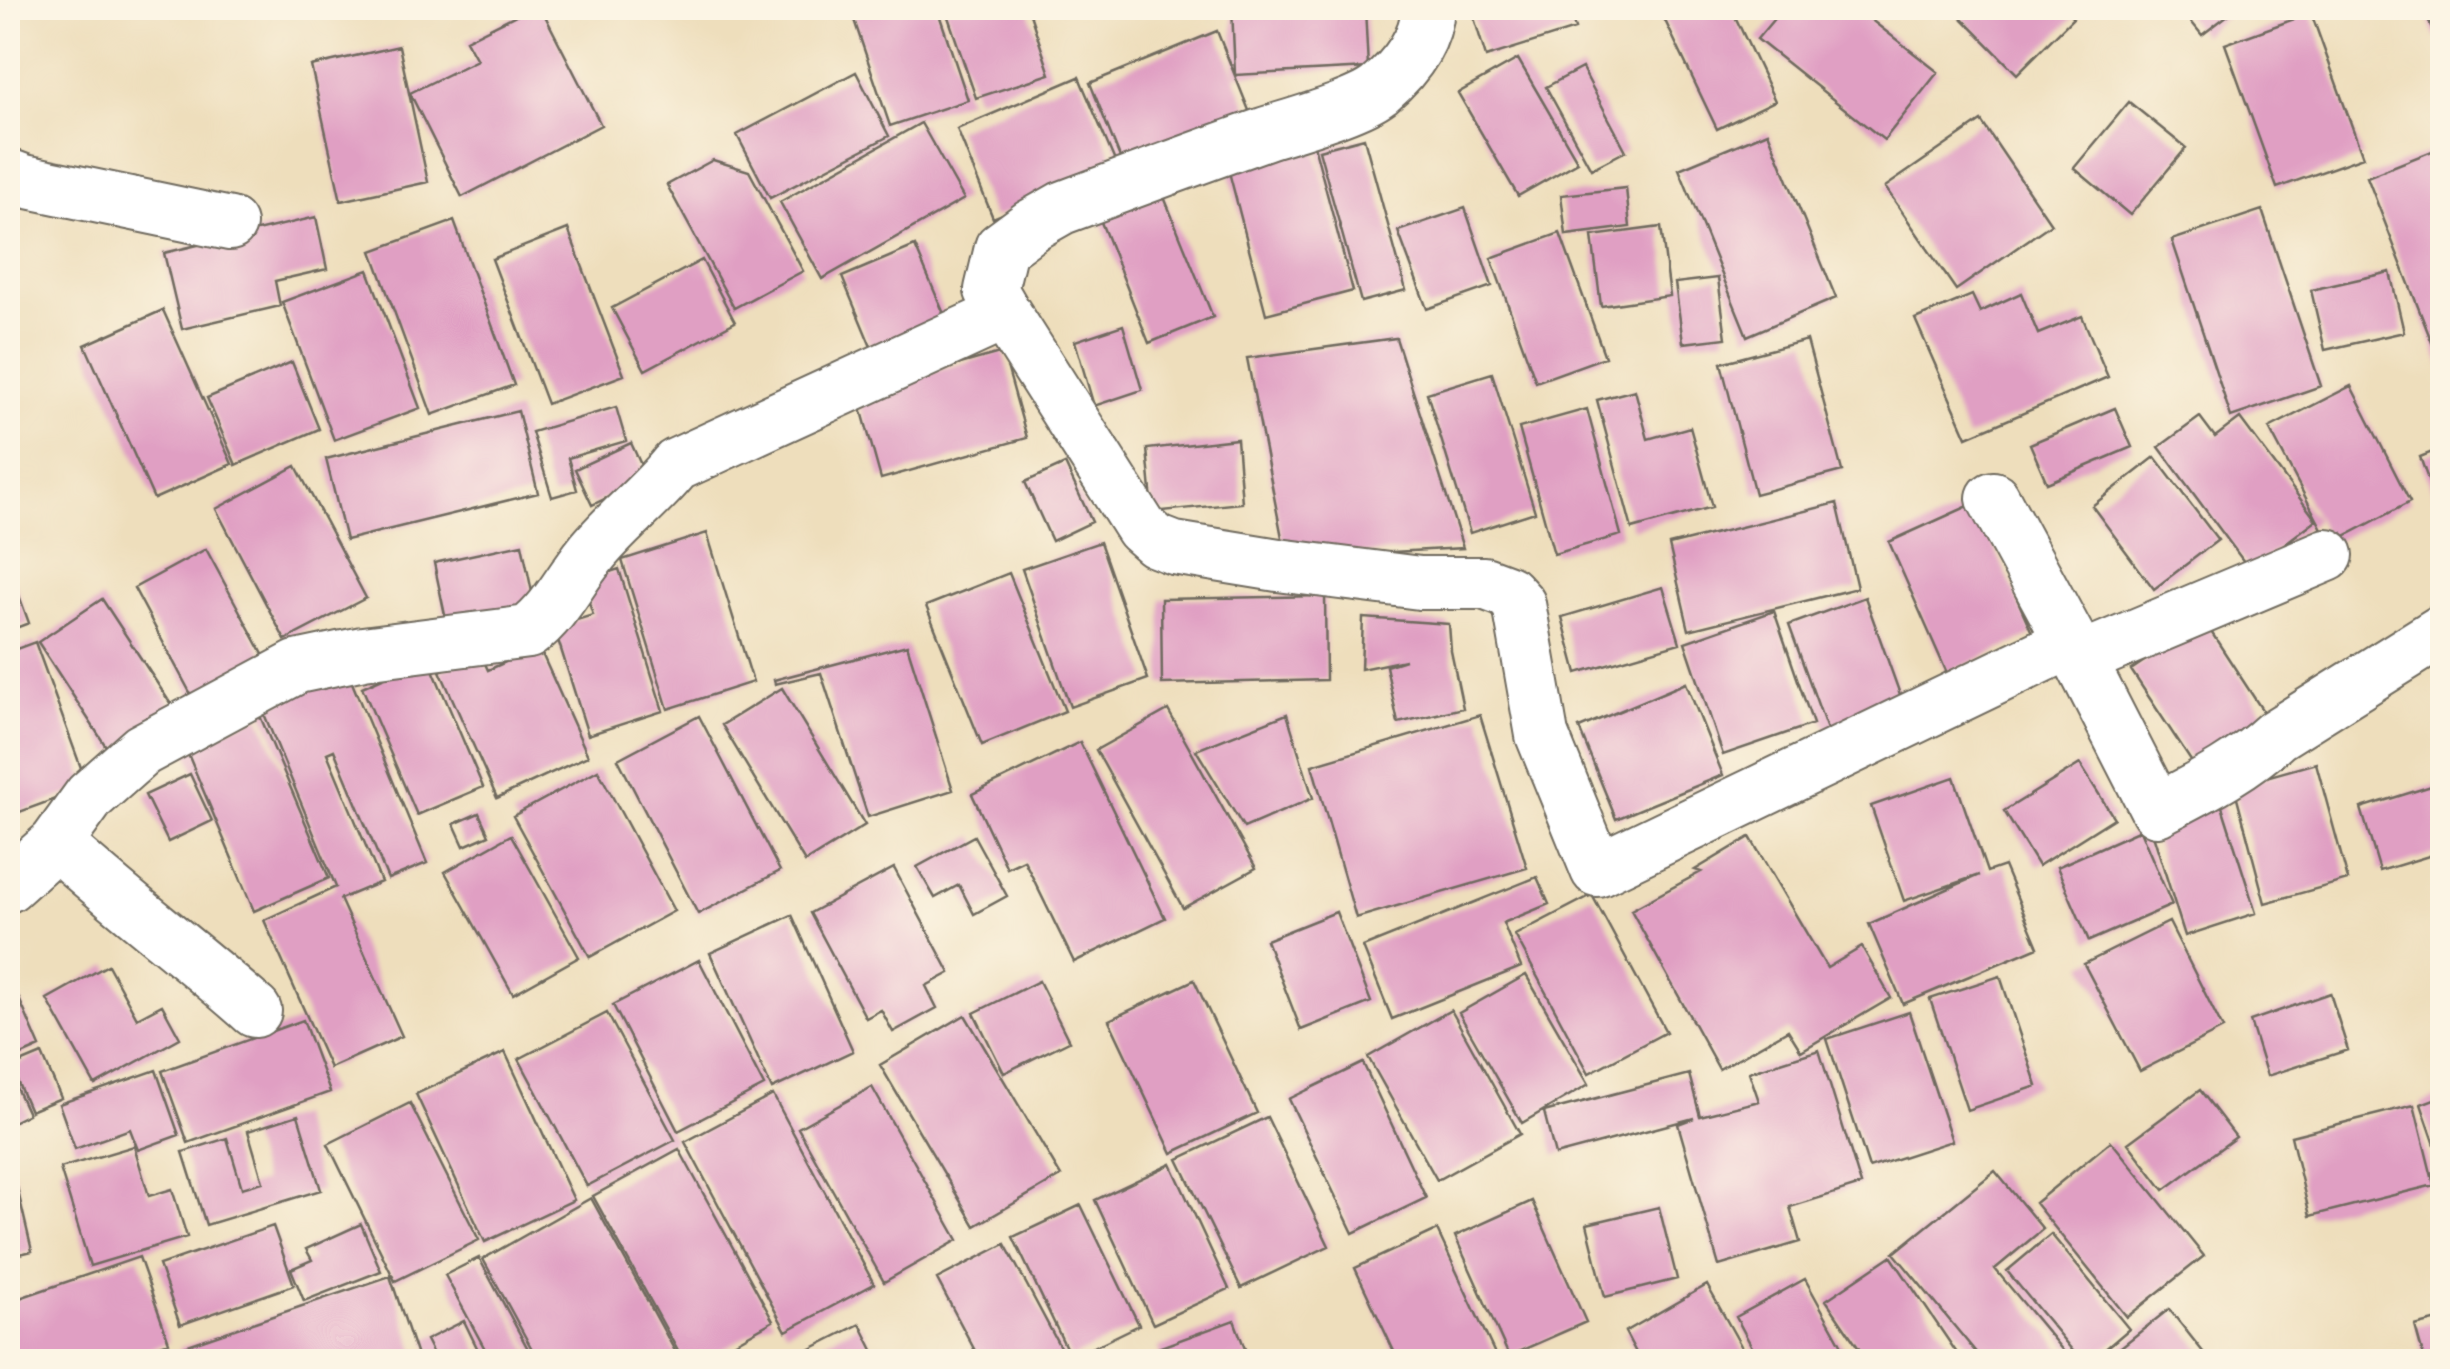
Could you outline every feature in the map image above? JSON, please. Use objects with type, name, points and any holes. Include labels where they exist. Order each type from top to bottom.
[{"type":"street","points":[[1428,8],[1427,21],[1410,61],[1377,91],[1062,208],[1001,248],[992,290],[1141,528],[1156,541],[1174,548],[1278,566],[1420,583],[1484,583],[1508,592],[1519,604],[1542,735],[1597,870],[2076,651],[2327,555]]},
{"type":"street","points":[[8,175],[230,224]]},
{"type":"street","points":[[8,886],[56,844],[90,796],[142,750],[297,668],[363,653],[528,632],[546,619],[590,555],[624,516],[658,489],[676,466],[1005,314]]},
{"type":"street","points":[[1993,498],[2157,810],[2260,750],[2276,734],[2442,630]]},
{"type":"street","points":[[56,844],[255,1011]]},
{"type":"building","points":[[530,8],[541,8],[601,125],[462,197],[410,93],[477,60],[466,40]]},
{"type":"building","points":[[850,8],[937,8],[968,100],[890,126]]},
{"type":"building","points":[[945,8],[1028,8],[1050,74],[976,98]]},
{"type":"building","points":[[1232,8],[1365,8],[1368,68],[1235,75]]},
{"type":"building","points":[[1471,8],[1569,8],[1575,29],[1486,57]]},
{"type":"building","points":[[1659,8],[1731,8],[1775,101],[1717,129]]},
{"type":"building","points":[[1783,8],[1856,8],[1938,72],[1884,140],[1757,39]]},
{"type":"building","points":[[1952,8],[2063,8],[2073,18],[2017,74]]},
{"type":"building","points":[[2180,8],[2237,8],[2202,35]]},
{"type":"building","points":[[2424,8],[2442,8],[2442,34],[2435,37]]},
{"type":"building","points":[[2311,13],[2363,157],[2277,188],[2225,44]]},
{"type":"building","points":[[1217,31],[1250,113],[1123,165],[1090,83]]},
{"type":"building","points":[[399,46],[428,182],[341,201],[311,66]]},
{"type":"building","points":[[1518,59],[1578,162],[1518,196],[1458,93]]},
{"type":"building","points":[[1582,68],[1626,151],[1591,169],[1546,87]]},
{"type":"building","points":[[856,72],[889,136],[770,198],[737,135]]},
{"type":"building","points":[[1079,77],[1117,166],[993,218],[957,129]]},
{"type":"building","points":[[2129,102],[2186,148],[2130,215],[2074,168]]},
{"type":"building","points":[[1981,121],[2051,224],[1956,290],[1885,187]]},
{"type":"building","points":[[921,123],[964,199],[822,279],[780,202]]},
{"type":"building","points":[[1768,132],[1836,298],[1747,336],[1679,169]]},
{"type":"building","points":[[1364,138],[1406,290],[1361,302],[1319,150]]},
{"type":"building","points":[[1314,145],[1353,291],[1266,314],[1228,168]]},
{"type":"building","points":[[2442,147],[2442,368],[2367,177]]},
{"type":"building","points":[[713,160],[749,171],[803,271],[734,308],[667,185]]},
{"type":"building","points":[[1626,188],[1630,227],[1566,235],[1561,195]]},
{"type":"building","points":[[1162,192],[1213,317],[1149,343],[1099,217]]},
{"type":"building","points":[[1465,208],[1492,286],[1427,309],[1398,231]]},
{"type":"building","points":[[2262,210],[2321,386],[2231,417],[2172,240]]},
{"type":"building","points":[[316,217],[327,269],[275,281],[280,306],[182,329],[164,253]]},
{"type":"building","points":[[454,221],[514,385],[432,415],[372,251]]},
{"type":"building","points":[[1661,227],[1670,296],[1601,306],[1592,236]]},
{"type":"building","points":[[568,229],[624,375],[547,404],[492,259]]},
{"type":"building","points":[[1560,233],[1605,357],[1536,382],[1491,258]]},
{"type":"building","points":[[915,246],[953,335],[879,366],[842,277]]},
{"type":"building","points":[[702,260],[735,322],[645,370],[612,308]]},
{"type":"building","points":[[368,270],[420,408],[334,440],[282,302]]},
{"type":"building","points":[[2390,272],[2404,332],[2325,350],[2311,290]]},
{"type":"building","points":[[1718,278],[1726,338],[1683,343],[1675,283]]},
{"type":"building","points":[[2021,293],[2038,334],[2082,316],[2108,377],[1967,437],[1915,319],[1972,295],[1980,312]]},
{"type":"building","points":[[163,310],[232,464],[154,499],[85,345]]},
{"type":"building","points":[[1123,325],[1142,390],[1094,406],[1075,341]]},
{"type":"building","points":[[1396,338],[1463,548],[1286,558],[1247,358]]},
{"type":"building","points":[[1807,340],[1842,471],[1755,494],[1721,363]]},
{"type":"building","points":[[1003,352],[1027,438],[881,479],[857,393]]},
{"type":"building","points":[[292,362],[319,429],[236,465],[207,398]]},
{"type":"building","points":[[1492,373],[1535,512],[1470,533],[1427,393]]},
{"type":"building","points":[[2351,386],[2410,502],[2330,544],[2269,428]]},
{"type":"building","points":[[1635,390],[1648,439],[1690,427],[1712,507],[1632,529],[1597,400]]},
{"type":"building","points":[[616,407],[626,441],[568,458],[577,490],[552,497],[532,432]]},
{"type":"building","points":[[2115,408],[2132,447],[2047,483],[2030,444]]},
{"type":"building","points":[[1587,409],[1621,535],[1554,554],[1519,428]]},
{"type":"building","points":[[518,411],[538,493],[346,540],[326,459]]},
{"type":"building","points":[[2200,417],[2215,437],[2240,418],[2316,520],[2250,570],[2159,447]]},
{"type":"building","points":[[1237,439],[1242,503],[1153,512],[1147,449]]},
{"type":"building","points":[[631,443],[647,478],[592,505],[575,469]]},
{"type":"building","points":[[2442,448],[2442,519],[2420,457]]},
{"type":"building","points":[[2155,457],[2218,540],[2154,589],[2092,506]]},
{"type":"building","points":[[1065,464],[1092,522],[1052,541],[1025,482]]},
{"type":"building","points":[[296,466],[366,598],[285,640],[216,509]]},
{"type":"building","points":[[1837,503],[1857,588],[1689,630],[1669,545]]},
{"type":"building","points":[[1975,503],[2033,635],[1947,673],[1889,542]]},
{"type":"building","points":[[707,533],[753,682],[668,709],[622,560]]},
{"type":"building","points":[[1100,542],[1148,679],[1070,707],[1022,569]]},
{"type":"building","points":[[522,544],[537,616],[449,634],[434,563]]},
{"type":"building","points":[[206,549],[265,658],[193,698],[134,588]]},
{"type":"building","points":[[8,565],[29,623],[8,631]]},
{"type":"building","points":[[619,569],[663,711],[588,735],[554,627],[593,615],[582,581]]},
{"type":"building","points":[[1009,573],[1065,711],[982,745],[926,606]]},
{"type":"building","points":[[1663,587],[1680,643],[1577,673],[1562,617]]},
{"type":"building","points":[[1325,596],[1326,680],[1162,684],[1161,599]]},
{"type":"building","points":[[1865,597],[1906,711],[1830,738],[1789,625]]},
{"type":"building","points":[[102,599],[176,712],[111,754],[38,642]]},
{"type":"building","points":[[1774,611],[1813,724],[1723,755],[1685,642]]},
{"type":"building","points":[[1363,618],[1449,624],[1463,708],[1398,723],[1386,666],[1405,660],[1361,669]]},
{"type":"building","points":[[2204,621],[2270,722],[2197,770],[2131,670]]},
{"type":"building","points":[[35,642],[88,787],[17,813],[8,786],[8,652]]},
{"type":"building","points":[[907,645],[953,790],[868,817],[821,673],[775,684],[774,680]]},
{"type":"building","points":[[539,647],[588,756],[497,798],[440,671],[480,653],[488,670]]},
{"type":"building","points":[[428,658],[483,787],[417,815],[362,687]]},
{"type":"building","points":[[348,673],[427,863],[388,879],[334,750],[327,753],[381,882],[340,899],[402,1036],[330,1068],[264,920],[336,887],[262,709]]},
{"type":"building","points":[[1686,683],[1723,775],[1616,819],[1579,728]]},
{"type":"building","points":[[782,688],[865,825],[805,862],[722,725]]},
{"type":"building","points":[[1168,710],[1256,868],[1183,908],[1096,750]]},
{"type":"building","points":[[1287,714],[1313,798],[1244,828],[1196,750]]},
{"type":"building","points":[[1480,715],[1527,868],[1356,918],[1312,765]]},
{"type":"building","points":[[260,716],[329,878],[254,911],[185,747]]},
{"type":"building","points":[[699,716],[780,871],[698,914],[618,759]]},
{"type":"building","points":[[1080,742],[1165,918],[1074,962],[1024,860],[1007,868],[972,794]]},
{"type":"building","points":[[2316,763],[2348,880],[2265,903],[2234,786]]},
{"type":"building","points":[[2080,764],[2114,818],[2038,866],[2004,811]]},
{"type":"building","points":[[598,770],[674,911],[590,957],[513,816]]},
{"type":"building","points":[[190,774],[212,821],[168,842],[145,795]]},
{"type":"building","points":[[1954,777],[1987,872],[2004,866],[2038,947],[1903,1004],[1869,924],[1979,875],[1904,901],[1871,806]]},
{"type":"building","points":[[2441,783],[2442,852],[2380,871],[2361,808]]},
{"type":"building","points":[[2221,803],[2256,913],[2185,936],[2150,825]]},
{"type":"building","points":[[479,813],[489,835],[464,846],[454,824]]},
{"type":"building","points":[[2140,830],[2172,905],[2089,941],[2057,867]]},
{"type":"building","points":[[511,835],[579,957],[513,994],[445,872]]},
{"type":"building","points":[[974,836],[1007,896],[974,914],[959,885],[935,898],[917,867]]},
{"type":"building","points":[[1750,837],[1827,968],[1862,947],[1891,998],[1801,1051],[1788,1030],[1719,1069],[1631,910],[1701,872],[1695,870]]},
{"type":"building","points":[[894,868],[950,973],[926,986],[937,1008],[893,1032],[881,1010],[866,1018],[810,913]]},
{"type":"building","points":[[1537,877],[1549,904],[1503,923],[1521,967],[1392,1019],[1363,947]]},
{"type":"building","points":[[1592,895],[1666,1032],[1589,1073],[1515,935]]},
{"type":"building","points":[[1336,912],[1371,1002],[1301,1030],[1266,940]]},
{"type":"building","points":[[792,915],[853,1051],[772,1089],[710,953]]},
{"type":"building","points":[[2169,922],[2223,1029],[2140,1071],[2084,964]]},
{"type":"building","points":[[699,960],[764,1086],[678,1131],[613,1005]]},
{"type":"building","points":[[108,965],[137,1018],[162,1005],[180,1038],[95,1085],[47,999]]},
{"type":"building","points":[[8,973],[40,1047],[8,1061]]},
{"type":"building","points":[[1526,975],[1589,1084],[1522,1123],[1459,1013]]},
{"type":"building","points":[[2000,976],[2037,1086],[1967,1110],[1930,999]]},
{"type":"building","points":[[1194,980],[1257,1113],[1172,1153],[1109,1020]]},
{"type":"building","points":[[1039,981],[1069,1041],[1004,1073],[974,1013]]},
{"type":"building","points":[[2330,993],[2348,1050],[2267,1076],[2250,1021]]},
{"type":"building","points":[[1451,1010],[1520,1134],[1437,1180],[1368,1057]]},
{"type":"building","points":[[1909,1012],[1952,1141],[1869,1168],[1827,1039]]},
{"type":"building","points":[[607,1013],[675,1140],[587,1186],[519,1059]]},
{"type":"building","points":[[965,1015],[1061,1176],[975,1226],[880,1065]]},
{"type":"building","points":[[303,1020],[330,1092],[188,1143],[162,1071]]},
{"type":"building","points":[[1819,1050],[1861,1185],[1790,1207],[1800,1242],[1719,1266],[1678,1124],[1694,1118],[1555,1155],[1544,1112],[1689,1074],[1700,1116],[1759,1101],[1749,1072]]},
{"type":"building","points":[[505,1052],[574,1200],[485,1242],[416,1094]]},
{"type":"building","points":[[42,1054],[61,1098],[30,1111],[11,1067]]},
{"type":"building","points":[[1363,1063],[1426,1198],[1353,1233],[1289,1099]]},
{"type":"building","points":[[8,1070],[28,1114],[8,1124]]},
{"type":"building","points":[[156,1070],[179,1135],[138,1150],[130,1129],[75,1149],[59,1104]]},
{"type":"building","points":[[872,1087],[958,1240],[884,1282],[798,1128]]},
{"type":"building","points":[[2200,1090],[2236,1137],[2164,1190],[2128,1143]]},
{"type":"building","points":[[773,1095],[874,1284],[786,1331],[685,1142]]},
{"type":"building","points":[[2442,1096],[2442,1165],[2421,1104]]},
{"type":"building","points":[[410,1103],[479,1240],[395,1281],[328,1144]]},
{"type":"building","points":[[2414,1105],[2434,1185],[2310,1216],[2291,1136]]},
{"type":"building","points":[[298,1115],[321,1190],[206,1225],[183,1152],[227,1138],[242,1188],[263,1182],[248,1131]]},
{"type":"building","points":[[1267,1117],[1329,1246],[1241,1288],[1178,1159]]},
{"type":"building","points":[[2111,1141],[2204,1256],[2127,1317],[2035,1203]]},
{"type":"building","points":[[134,1146],[149,1196],[172,1189],[187,1237],[90,1266],[60,1168]]},
{"type":"building","points":[[679,1149],[773,1321],[700,1362],[684,1362],[593,1196]]},
{"type":"building","points":[[1171,1164],[1229,1289],[1153,1324],[1095,1200]]},
{"type":"building","points":[[1995,1171],[2043,1229],[1995,1269],[2069,1358],[2065,1362],[1984,1362],[1894,1253]]},
{"type":"building","points":[[14,1174],[32,1251],[8,1257],[8,1176]]},
{"type":"building","points":[[591,1198],[681,1362],[539,1362],[483,1259]]},
{"type":"building","points":[[1532,1201],[1586,1322],[1509,1356],[1455,1236]]},
{"type":"building","points":[[1081,1205],[1139,1325],[1071,1358],[1013,1237]]},
{"type":"building","points":[[1659,1207],[1677,1279],[1605,1297],[1587,1224]]},
{"type":"building","points":[[361,1224],[381,1271],[304,1301],[291,1269],[312,1260],[306,1249]]},
{"type":"building","points":[[273,1226],[294,1285],[180,1325],[159,1265]]},
{"type":"building","points":[[1437,1230],[1495,1354],[1479,1362],[1399,1362],[1355,1268]]},
{"type":"building","points":[[2051,1234],[2129,1329],[2090,1362],[2082,1362],[2007,1271]]},
{"type":"building","points":[[1005,1244],[1068,1362],[981,1362],[937,1279]]},
{"type":"building","points":[[1891,1256],[1963,1362],[1868,1362],[1826,1300]]},
{"type":"building","points":[[139,1257],[169,1342],[113,1362],[8,1362],[8,1302]]},
{"type":"building","points":[[479,1258],[535,1362],[492,1362],[445,1275]]},
{"type":"building","points":[[390,1276],[419,1362],[184,1362],[179,1348]]},
{"type":"building","points":[[1805,1279],[1851,1362],[1760,1362],[1736,1317]]},
{"type":"building","points":[[1707,1285],[1750,1362],[1641,1362],[1625,1332]]},
{"type":"building","points":[[2169,1309],[2211,1362],[2102,1362]]},
{"type":"building","points":[[2442,1319],[2442,1362],[2425,1362],[2415,1326]]},
{"type":"building","points":[[1234,1320],[1250,1362],[1163,1362],[1158,1348]]},
{"type":"building","points":[[464,1321],[484,1362],[437,1362],[426,1340]]},
{"type":"building","points":[[860,1324],[879,1362],[785,1362]]}]
